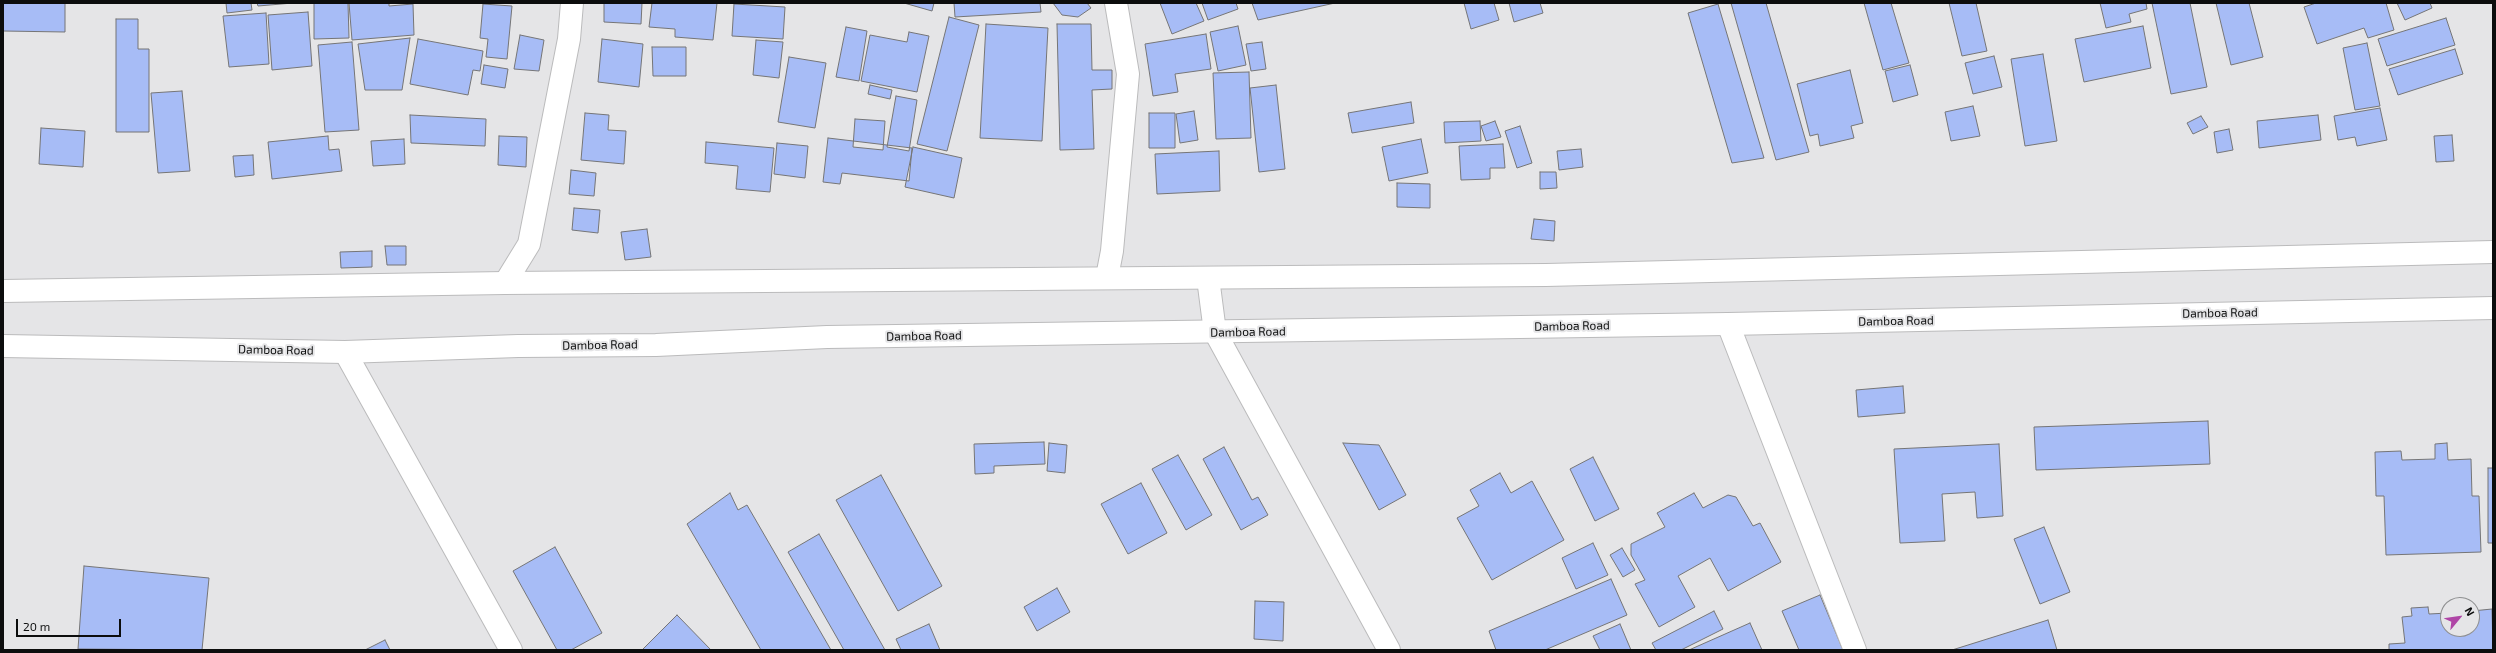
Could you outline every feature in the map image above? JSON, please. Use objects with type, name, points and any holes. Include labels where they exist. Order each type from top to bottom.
[{"type":"main road","points":[[505,283],[529,244],[569,39],[572,3]]},
{"type":"main road","points":[[1107,277],[1112,251],[1128,74],[1116,3]]},
{"type":"main road","points":[[3,291],[505,283],[1107,277],[1208,278],[1546,275],[2493,252]]},
{"type":"main road","points":[[1208,278],[1215,332],[1389,650]]},
{"type":"main road","name":"Damboa Road","points":[[3,346],[344,352],[518,346],[656,345],[827,337],[1728,324],[2493,308]]},
{"type":"main road","points":[[1728,324],[1855,650]]},
{"type":"main road","points":[[344,352],[511,650]]},
{"type":"building","points":[[3,3],[65,3],[65,32],[3,31]]},
{"type":"building","points":[[226,3],[251,3],[252,10],[227,13]]},
{"type":"building","points":[[257,3],[293,3],[258,6]]},
{"type":"building","points":[[314,3],[348,3],[349,38],[314,39]]},
{"type":"building","points":[[349,3],[389,3],[389,6],[413,4],[414,35],[352,40]]},
{"type":"building","points":[[604,3],[642,3],[641,24],[604,22]]},
{"type":"building","points":[[652,3],[717,3],[713,40],[675,37],[675,29],[649,27]]},
{"type":"building","points":[[904,3],[934,3],[932,11]]},
{"type":"building","points":[[954,3],[1040,3],[1041,12],[955,17]]},
{"type":"building","points":[[1053,3],[1087,3],[1091,8],[1078,17],[1062,15]]},
{"type":"building","points":[[1160,3],[1196,3],[1204,21],[1172,34]]},
{"type":"building","points":[[1202,3],[1236,3],[1238,9],[1208,20]]},
{"type":"building","points":[[1252,3],[1335,3],[1258,20]]},
{"type":"building","points":[[1464,3],[1494,3],[1499,20],[1471,29]]},
{"type":"building","points":[[1509,3],[1540,3],[1543,13],[1514,22]]},
{"type":"building","points":[[1731,3],[1766,3],[1809,152],[1776,160]]},
{"type":"building","points":[[1864,3],[1891,3],[1909,63],[1883,70]]},
{"type":"building","points":[[1949,3],[1976,3],[1987,51],[1962,56]]},
{"type":"building","points":[[2100,3],[2146,3],[2147,9],[2129,14],[2131,22],[2106,28]]},
{"type":"building","points":[[2152,3],[2190,3],[2207,87],[2171,94]]},
{"type":"building","points":[[2216,3],[2249,3],[2263,57],[2231,65]]},
{"type":"building","points":[[2316,3],[2386,3],[2394,30],[2368,38],[2364,28],[2317,44],[2304,7]]},
{"type":"building","points":[[2397,3],[2430,3],[2432,8],[2405,20]]},
{"type":"building","points":[[483,4],[512,6],[507,59],[486,57],[488,39],[480,38]]},
{"type":"building","points":[[734,4],[785,7],[783,39],[732,36]]},
{"type":"building","points":[[1718,4],[1764,158],[1732,163],[1688,13]]},
{"type":"building","points":[[308,12],[312,66],[272,70],[268,15]]},
{"type":"building","points":[[266,13],[269,64],[229,67],[223,16]]},
{"type":"building","points":[[949,17],[979,25],[947,151],[917,144]]},
{"type":"building","points":[[2446,18],[2455,45],[2387,66],[2378,39]]},
{"type":"building","points":[[116,19],[138,19],[138,49],[149,49],[149,132],[116,132]]},
{"type":"building","points":[[986,24],[1048,28],[1042,141],[980,138]]},
{"type":"building","points":[[1057,24],[1091,24],[1092,70],[1112,70],[1112,89],[1092,90],[1094,149],[1060,150]]},
{"type":"building","points":[[1238,26],[1246,65],[1218,71],[1210,32]]},
{"type":"building","points":[[2143,26],[2151,68],[2084,82],[2075,39]]},
{"type":"building","points":[[846,27],[867,31],[859,81],[836,77]]},
{"type":"building","points":[[909,32],[929,36],[917,92],[861,81],[870,35],[907,42]]},
{"type":"building","points":[[1206,34],[1211,69],[1175,74],[1178,92],[1153,96],[1145,44]]},
{"type":"building","points":[[520,35],[544,40],[539,71],[514,69]]},
{"type":"building","points":[[410,38],[402,90],[365,90],[358,44]]},
{"type":"building","points":[[418,39],[483,51],[480,71],[473,70],[468,95],[410,84]]},
{"type":"building","points":[[602,39],[643,44],[639,87],[598,82]]},
{"type":"building","points":[[756,40],[783,42],[779,78],[753,75]]},
{"type":"building","points":[[352,42],[359,130],[325,132],[318,45]]},
{"type":"building","points":[[1262,42],[1266,69],[1251,71],[1246,44]]},
{"type":"building","points":[[2367,43],[2380,106],[2355,110],[2343,48]]},
{"type":"building","points":[[652,47],[686,47],[686,76],[653,76]]},
{"type":"building","points":[[2455,49],[2463,74],[2398,95],[2389,69]]},
{"type":"building","points":[[2043,54],[2057,141],[2025,146],[2011,59]]},
{"type":"building","points":[[1994,56],[2002,87],[1973,94],[1965,63]]},
{"type":"building","points":[[789,57],[826,63],[815,128],[778,122]]},
{"type":"building","points":[[484,65],[508,69],[505,88],[481,84]]},
{"type":"building","points":[[1910,65],[1918,95],[1893,102],[1885,71]]},
{"type":"building","points":[[1850,70],[1863,123],[1851,126],[1854,138],[1820,146],[1818,134],[1810,136],[1797,84]]},
{"type":"building","points":[[1249,72],[1251,138],[1216,139],[1213,73]]},
{"type":"building","points":[[870,85],[892,90],[890,99],[868,94]]},
{"type":"building","points":[[1276,85],[1285,169],[1259,172],[1250,88]]},
{"type":"building","points":[[182,91],[190,171],[158,173],[151,93]]},
{"type":"building","points":[[896,96],[917,100],[909,151],[887,147]]},
{"type":"building","points":[[1411,102],[1414,123],[1352,133],[1348,113]]},
{"type":"building","points":[[1973,106],[1980,136],[1951,141],[1945,112]]},
{"type":"building","points":[[2380,108],[2387,140],[2357,146],[2355,137],[2338,140],[2334,116]]},
{"type":"building","points":[[1194,111],[1198,140],[1180,143],[1176,114]]},
{"type":"building","points":[[585,113],[609,115],[608,130],[626,131],[624,164],[581,160]]},
{"type":"building","points":[[1149,113],[1175,113],[1175,148],[1149,148]]},
{"type":"building","points":[[410,115],[486,119],[485,146],[411,143]]},
{"type":"building","points":[[2318,115],[2321,140],[2259,148],[2257,121]]},
{"type":"building","points":[[2201,116],[2208,127],[2193,134],[2187,123]]},
{"type":"building","points":[[855,119],[885,121],[883,150],[853,147]]},
{"type":"building","points":[[1480,121],[1481,141],[1445,143],[1444,122]]},
{"type":"building","points":[[1495,121],[1501,137],[1486,141],[1481,126]]},
{"type":"building","points":[[1520,126],[1532,163],[1517,168],[1505,131]]},
{"type":"building","points":[[41,128],[85,131],[83,167],[39,164]]},
{"type":"building","points":[[2229,129],[2233,150],[2217,153],[2214,132]]},
{"type":"building","points":[[2452,135],[2454,161],[2436,162],[2434,136]]},
{"type":"building","points":[[328,136],[329,150],[339,149],[342,171],[272,179],[268,142]]},
{"type":"building","points":[[499,136],[527,137],[526,167],[498,165]]},
{"type":"building","points":[[828,138],[912,148],[909,181],[842,173],[840,184],[823,182]]},
{"type":"building","points":[[404,139],[405,164],[373,166],[371,141]]},
{"type":"building","points":[[1421,139],[1428,173],[1389,181],[1382,147]]},
{"type":"building","points":[[706,142],[774,148],[770,192],[736,189],[738,166],[705,163]]},
{"type":"building","points":[[777,143],[808,146],[805,178],[774,174]]},
{"type":"building","points":[[1503,144],[1505,168],[1490,168],[1490,179],[1461,180],[1459,146]]},
{"type":"building","points":[[913,147],[962,158],[954,198],[905,187]]},
{"type":"building","points":[[1581,149],[1583,167],[1559,170],[1557,151]]},
{"type":"building","points":[[1219,151],[1220,191],[1157,194],[1155,154]]},
{"type":"building","points":[[253,155],[254,175],[235,177],[233,156]]},
{"type":"building","points":[[571,170],[596,173],[594,196],[569,194]]},
{"type":"building","points":[[1540,172],[1556,172],[1557,188],[1540,189]]},
{"type":"building","points":[[1397,183],[1430,184],[1430,208],[1397,207]]},
{"type":"building","points":[[574,208],[600,210],[598,233],[572,230]]},
{"type":"building","points":[[1534,219],[1555,221],[1554,241],[1531,239]]},
{"type":"building","points":[[647,229],[651,257],[625,260],[621,232]]},
{"type":"building","points":[[385,246],[406,246],[406,265],[387,265]]},
{"type":"building","points":[[372,251],[372,267],[341,268],[340,252]]},
{"type":"building","points":[[1903,386],[1905,413],[1858,417],[1856,390]]},
{"type":"building","points":[[2208,421],[2210,464],[2036,470],[2034,427]]},
{"type":"building","points":[[1044,442],[1045,464],[994,466],[994,473],[975,474],[974,444]]},
{"type":"building","points":[[1049,443],[1067,445],[1065,473],[1047,471]]},
{"type":"building","points":[[1343,443],[1379,445],[1406,495],[1379,510]]},
{"type":"building","points":[[2447,443],[2448,460],[2471,459],[2472,496],[2479,496],[2481,552],[2386,555],[2384,496],[2376,496],[2375,452],[2401,451],[2402,460],[2435,459],[2435,444]]},
{"type":"building","points":[[1999,444],[2003,516],[1977,518],[1975,492],[1942,494],[1945,541],[1900,543],[1894,449]]},
{"type":"building","points":[[1224,447],[1252,500],[1258,497],[1268,515],[1241,530],[1203,459]]},
{"type":"building","points":[[1178,455],[1212,515],[1186,530],[1152,469]]},
{"type":"building","points":[[1593,457],[1619,509],[1595,521],[1570,469]]},
{"type":"building","points":[[2488,468],[2493,468],[2493,543],[2488,543]]},
{"type":"building","points":[[1500,473],[1511,493],[1532,481],[1564,540],[1492,580],[1457,518],[1479,506],[1470,490]]},
{"type":"building","points":[[881,475],[942,586],[898,611],[836,500]]},
{"type":"building","points":[[1141,483],[1167,533],[1128,554],[1101,504]]},
{"type":"building","points":[[730,493],[738,510],[747,505],[831,650],[761,650],[687,524]]},
{"type":"building","points":[[1694,493],[1703,508],[1728,495],[1736,497],[1753,526],[1760,523],[1781,562],[1728,591],[1710,558],[1678,576],[1695,607],[1659,627],[1635,584],[1645,580],[1631,555],[1631,544],[1665,527],[1657,513]]},
{"type":"building","points":[[2044,527],[2070,592],[2040,604],[2014,539]]},
{"type":"building","points":[[819,534],[885,650],[844,650],[788,552]]},
{"type":"building","points":[[1593,543],[1608,575],[1576,589],[1562,558]]},
{"type":"building","points":[[555,547],[602,633],[571,650],[557,650],[513,571]]},
{"type":"building","points":[[1622,548],[1635,570],[1623,577],[1610,555]]},
{"type":"building","points":[[84,566],[209,578],[202,650],[78,649]]},
{"type":"building","points":[[1611,579],[1627,615],[1545,650],[1496,650],[1489,631]]},
{"type":"building","points":[[1057,588],[1070,612],[1037,631],[1024,607]]},
{"type":"building","points":[[1820,595],[1843,650],[1799,650],[1782,611]]},
{"type":"building","points":[[1255,601],[1284,602],[1283,641],[1254,639]]},
{"type":"building","points":[[2428,607],[2429,614],[2440,613],[2440,637],[2480,637],[2480,610],[2492,609],[2493,650],[2389,650],[2389,644],[2405,643],[2402,617],[2412,616],[2411,608]]},
{"type":"building","points":[[1714,611],[1723,629],[1681,650],[1656,650],[1652,643]]},
{"type":"building","points":[[677,615],[711,650],[642,650]]},
{"type":"building","points":[[2048,620],[2057,650],[1952,650]]},
{"type":"building","points":[[1750,623],[1762,650],[1689,650]]},
{"type":"building","points":[[929,624],[940,650],[901,650],[896,639]]},
{"type":"building","points":[[1620,624],[1631,650],[1600,650],[1593,636]]},
{"type":"building","points":[[385,640],[390,650],[365,650]]}]
